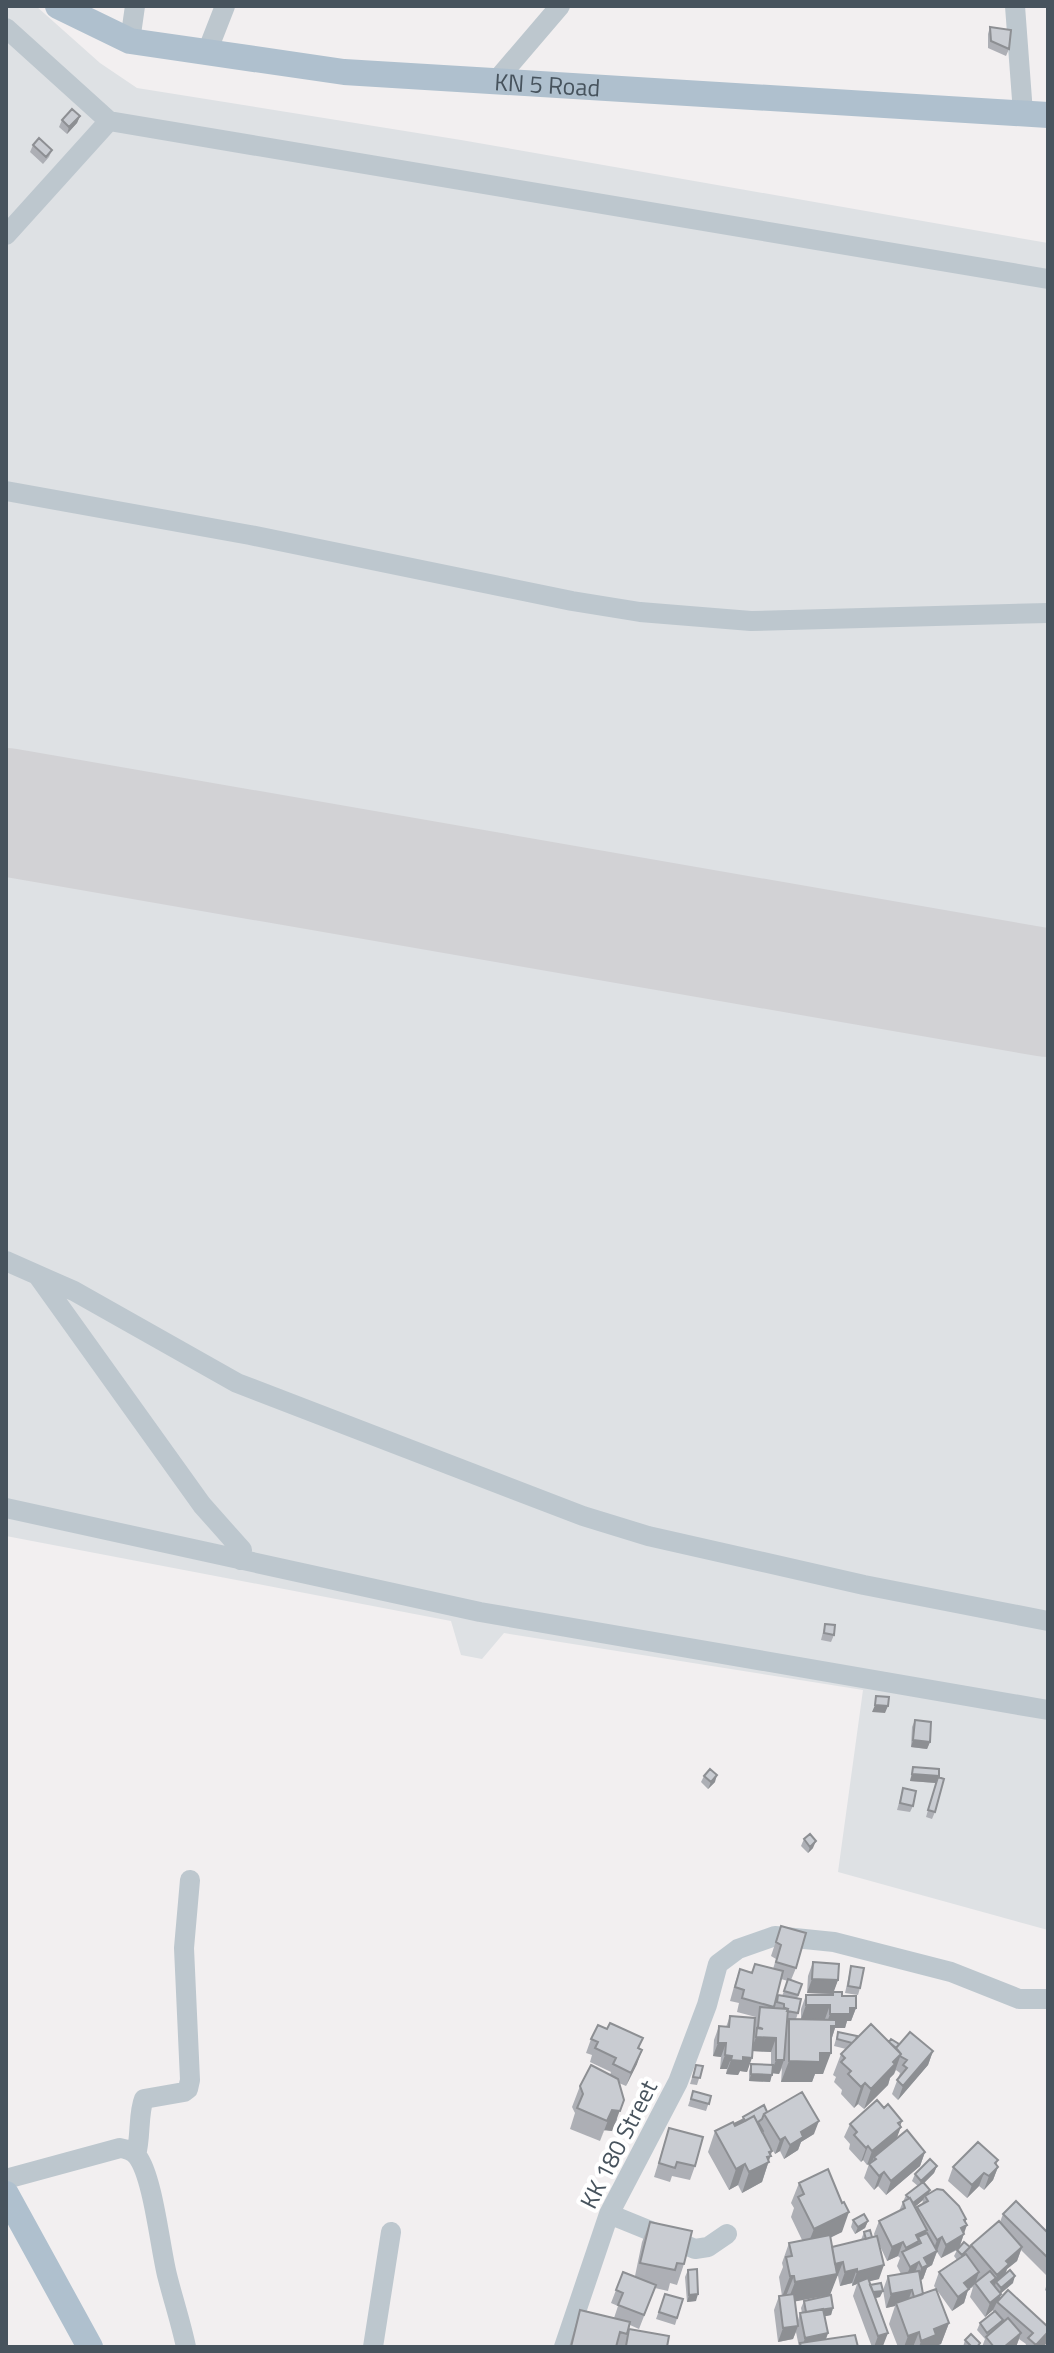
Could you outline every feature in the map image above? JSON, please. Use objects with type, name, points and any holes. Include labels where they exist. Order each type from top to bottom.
[{"type":"main road","name":"KN 5 Road","points":[[58,6],[130,41],[344,72],[1036,114]]},
{"type":"main road","points":[[6,2194],[90,2347]]},
{"type":"street","points":[[130,41],[135,6]]},
{"type":"street","points":[[207,52],[225,6]]},
{"type":"street","points":[[495,82],[560,6]]},
{"type":"street","points":[[1015,6],[1036,114]]},
{"type":"street","points":[[6,28],[109,121],[1048,279]]},
{"type":"street","points":[[6,235],[109,121]]},
{"type":"street","points":[[6,491],[250,535],[640,612],[751,621],[1048,613]]},
{"type":"street","points":[[6,1261],[74,1291],[237,1383],[583,1516],[648,1536],[864,1585],[1048,1621]]},
{"type":"street","points":[[37,1274],[202,1505],[242,1550],[240,1560]]},
{"type":"street","points":[[6,1508],[480,1612],[1048,1710]]},
{"type":"street","points":[[136,2155],[141,2138],[141,2105],[144,2099],[184,2092],[190,2080],[184,1948],[190,1880]]},
{"type":"street","name":"KK 180 Street","points":[[564,2347],[609,2214],[678,2082],[707,2005],[718,1964],[738,1949],[775,1936],[834,1942],[951,1972],[1019,1999],[1048,1999]]},
{"type":"street","points":[[6,2179],[120,2148],[136,2155],[150,2194],[186,2347]]},
{"type":"street","points":[[609,2214],[695,2249],[708,2247],[727,2234]]},
{"type":"street","points":[[373,2347],[391,2232]]},
{"type":"shaded area","points":[[6,6],[36,6],[100,63],[137,88],[461,140],[1048,243],[1048,1930],[838,1872],[863,1690],[504,1633],[482,1659],[461,1655],[451,1621],[6,1536]]},
{"type":"building","points":[[990,27],[1011,30],[1009,49],[991,41]]},
{"type":"building","points":[[72,109],[80,116],[69,127],[62,120]]},
{"type":"building","points":[[39,138],[52,150],[46,157],[33,145]]},
{"type":"building","points":[[825,1624],[835,1625],[834,1635],[824,1633]]},
{"type":"building","points":[[876,1696],[889,1697],[888,1706],[875,1705]]},
{"type":"building","points":[[915,1720],[931,1722],[930,1742],[913,1740]]},
{"type":"building","points":[[913,1767],[939,1769],[939,1776],[912,1774]]},
{"type":"building","points":[[710,1769],[717,1775],[711,1782],[704,1776]]},
{"type":"building","points":[[938,1777],[944,1779],[935,1812],[928,1810]]},
{"type":"building","points":[[903,1788],[916,1791],[913,1806],[900,1803]]},
{"type":"building","points":[[810,1834],[816,1841],[810,1847],[804,1839]]},
{"type":"building","points":[[781,1926],[806,1933],[796,1968],[776,1962],[781,1945],[776,1942]]},
{"type":"building","points":[[813,1962],[839,1964],[838,1980],[812,1979]]},
{"type":"building","points":[[755,1964],[783,1971],[774,2007],[742,1998],[744,1990],[735,1987],[740,1969],[752,1973]]},
{"type":"building","points":[[851,1966],[864,1968],[860,1988],[848,1986]]},
{"type":"building","points":[[788,1979],[802,1984],[798,1995],[784,1991]]},
{"type":"building","points":[[833,1992],[856,1996],[856,2008],[850,2008],[850,2014],[830,2014],[830,2005],[806,2005],[806,1995],[833,1995]]},
{"type":"building","points":[[778,1995],[801,1999],[798,2013],[787,2011],[784,2004],[777,2002]]},
{"type":"building","points":[[760,2007],[788,2009],[784,2060],[776,2060],[776,2038],[756,2037],[757,2028],[763,2029],[758,2027]]},
{"type":"building","points":[[730,2016],[755,2018],[752,2058],[731,2060],[732,2056],[725,2055],[726,2043],[718,2043],[719,2026],[729,2027]]},
{"type":"building","points":[[789,2019],[836,2020],[836,2026],[831,2026],[831,2053],[820,2053],[820,2062],[789,2061]]},
{"type":"building","points":[[610,2023],[643,2038],[638,2048],[642,2050],[631,2073],[613,2064],[616,2058],[595,2048],[598,2042],[591,2039],[598,2025],[607,2029]]},
{"type":"building","points":[[871,2024],[901,2054],[871,2089],[865,2083],[861,2087],[848,2074],[851,2071],[841,2062],[845,2058],[841,2054]]},
{"type":"building","points":[[838,2032],[857,2036],[852,2043],[837,2039]]},
{"type":"building","points":[[910,2032],[933,2051],[903,2086],[897,2080],[907,2068],[903,2065],[907,2060],[900,2056],[896,2048]]},
{"type":"building","points":[[751,2064],[773,2065],[772,2075],[751,2074]]},
{"type":"building","points":[[591,2065],[618,2079],[624,2100],[620,2111],[612,2110],[607,2121],[577,2108],[583,2094],[580,2086]]},
{"type":"building","points":[[696,2065],[703,2066],[700,2078],[693,2077]]},
{"type":"building","points":[[693,2091],[711,2096],[709,2104],[691,2099]]},
{"type":"building","points":[[802,2092],[819,2121],[801,2132],[803,2137],[790,2145],[785,2137],[780,2140],[764,2114]]},
{"type":"building","points":[[877,2100],[884,2108],[888,2104],[902,2121],[898,2123],[901,2127],[872,2151],[854,2135],[857,2132],[850,2124]]},
{"type":"building","points":[[764,2105],[767,2112],[758,2122],[762,2132],[754,2116],[745,2121],[743,2117]]},
{"type":"building","points":[[754,2116],[772,2151],[769,2152],[771,2156],[767,2157],[769,2162],[749,2172],[745,2164],[736,2169],[715,2131],[733,2122],[735,2126]]},
{"type":"building","points":[[669,2128],[703,2137],[695,2166],[677,2162],[675,2168],[659,2163]]},
{"type":"building","points":[[907,2130],[925,2152],[891,2181],[884,2172],[879,2176],[869,2164]]},
{"type":"building","points":[[978,2142],[998,2160],[995,2163],[998,2167],[989,2176],[984,2173],[972,2185],[953,2167]]},
{"type":"building","points":[[930,2159],[937,2166],[921,2181],[915,2174]]},
{"type":"building","points":[[828,2169],[849,2212],[814,2229],[798,2197],[804,2194],[799,2183]]},
{"type":"building","points":[[923,2182],[930,2190],[913,2203],[906,2195]]},
{"type":"building","points":[[937,2189],[943,2190],[959,2206],[967,2225],[961,2228],[964,2234],[946,2245],[942,2237],[937,2240],[917,2207],[928,2201],[925,2196]]},
{"type":"building","points":[[910,2198],[927,2230],[916,2235],[919,2241],[906,2248],[903,2242],[892,2247],[879,2221],[905,2208],[903,2202]]},
{"type":"building","points":[[1016,2201],[1048,2233],[1048,2258],[1003,2214]]},
{"type":"building","points":[[864,2214],[868,2221],[858,2227],[853,2220]]},
{"type":"building","points":[[999,2221],[1022,2247],[1006,2261],[1009,2264],[997,2275],[971,2245]]},
{"type":"building","points":[[650,2222],[692,2231],[684,2264],[677,2263],[675,2270],[640,2263]]},
{"type":"building","points":[[870,2230],[872,2237],[866,2239],[864,2232]]},
{"type":"building","points":[[927,2233],[937,2251],[924,2258],[928,2265],[922,2268],[919,2262],[910,2267],[902,2252],[921,2243],[918,2237]]},
{"type":"building","points":[[830,2235],[837,2274],[795,2282],[794,2276],[790,2276],[786,2257],[792,2256],[789,2243]]},
{"type":"building","points":[[877,2236],[884,2265],[845,2272],[843,2262],[835,2264],[832,2247]]},
{"type":"building","points":[[964,2242],[970,2247],[962,2255],[957,2250]]},
{"type":"building","points":[[966,2254],[979,2272],[964,2283],[969,2289],[958,2297],[939,2272]]},
{"type":"building","points":[[697,2269],[698,2294],[689,2295],[688,2270]]},
{"type":"building","points":[[1010,2270],[1015,2276],[1001,2288],[996,2282]]},
{"type":"building","points":[[919,2271],[923,2294],[914,2297],[912,2290],[891,2294],[888,2276]]},
{"type":"building","points":[[990,2271],[996,2278],[991,2282],[1001,2294],[990,2303],[975,2283]]},
{"type":"building","points":[[623,2272],[656,2285],[644,2315],[618,2305],[623,2293],[616,2290]]},
{"type":"building","points":[[868,2278],[888,2333],[878,2336],[858,2282]]},
{"type":"building","points":[[881,2283],[883,2291],[873,2292],[870,2285]]},
{"type":"building","points":[[936,2289],[949,2323],[934,2329],[936,2335],[921,2341],[919,2332],[908,2336],[896,2303]]},
{"type":"building","points":[[1008,2290],[1048,2327],[1048,2332],[1036,2345],[1028,2338],[1033,2333],[997,2302]]},
{"type":"building","points":[[665,2294],[683,2299],[677,2318],[659,2312]]},
{"type":"building","points":[[794,2294],[798,2326],[783,2328],[779,2296]]},
{"type":"building","points":[[831,2295],[833,2308],[806,2312],[804,2301]]},
{"type":"building","points":[[823,2309],[828,2333],[805,2338],[800,2313]]},
{"type":"building","points":[[580,2310],[630,2322],[627,2334],[620,2332],[616,2347],[571,2347]]},
{"type":"building","points":[[995,2311],[1003,2320],[987,2333],[980,2323]]},
{"type":"building","points":[[1008,2318],[1021,2333],[1004,2347],[994,2347],[986,2337]]},
{"type":"building","points":[[629,2329],[669,2336],[667,2347],[626,2346]]},
{"type":"building","points":[[971,2334],[980,2343],[977,2347],[972,2347],[965,2340]]},
{"type":"building","points":[[855,2335],[858,2347],[801,2347],[800,2343]]},
{"type":"runway","points":[[6,812],[1048,993]]}]
